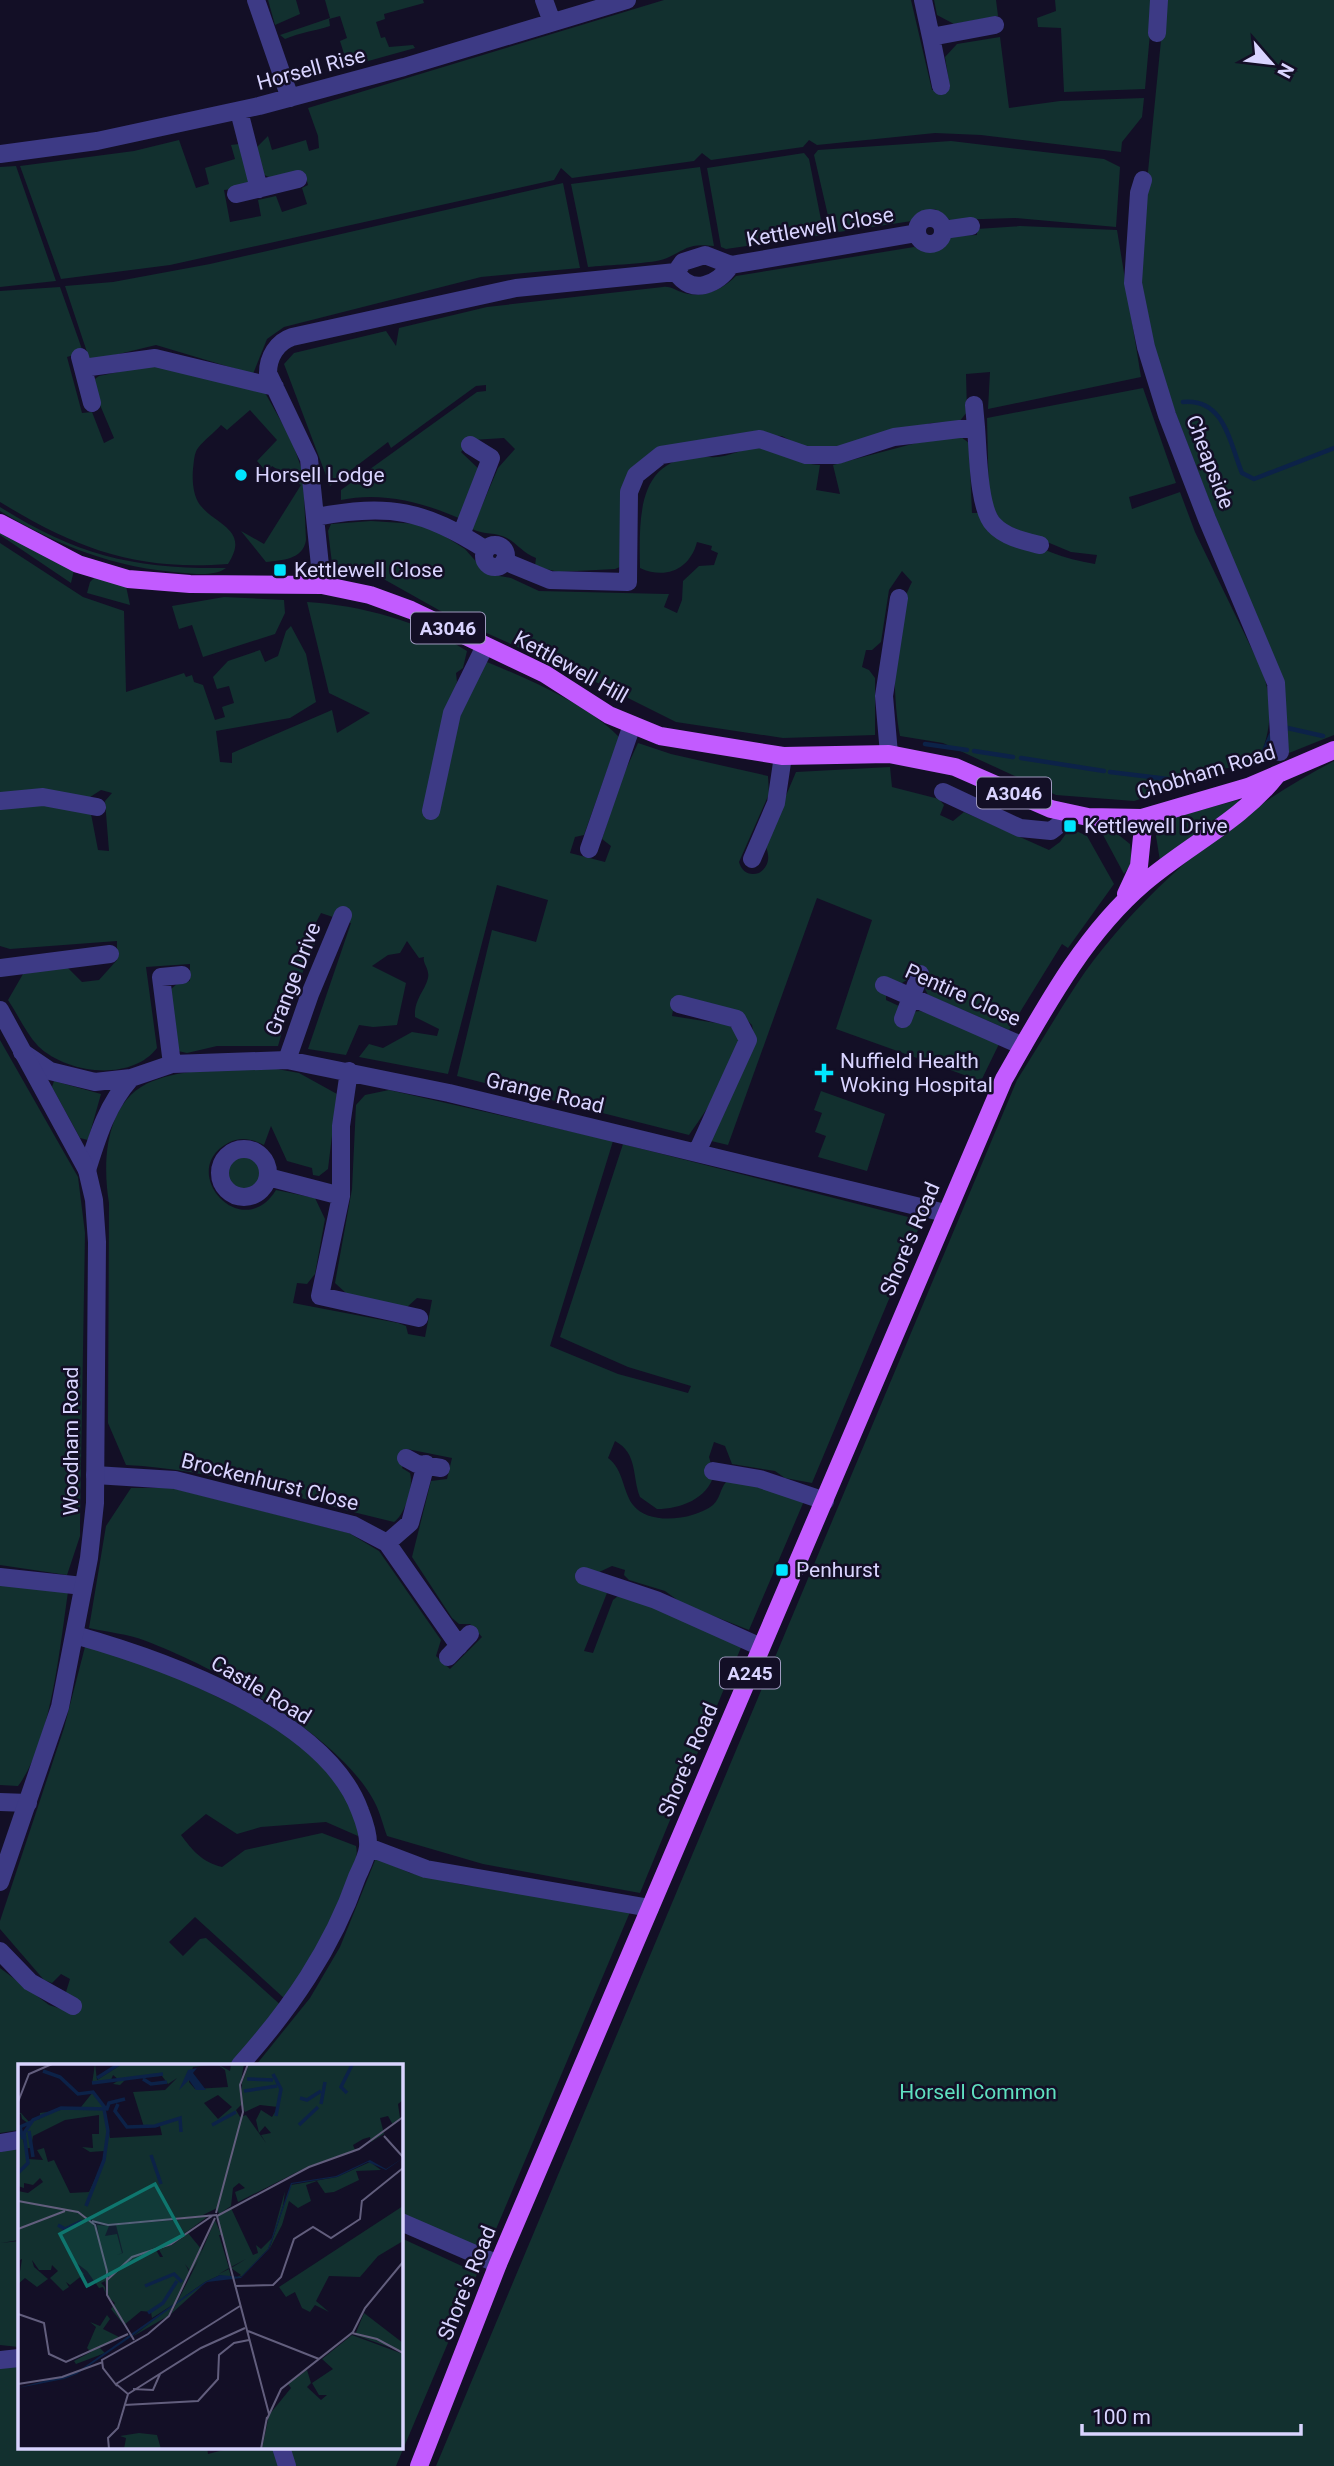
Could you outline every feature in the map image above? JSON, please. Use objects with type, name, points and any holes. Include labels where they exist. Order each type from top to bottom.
[{"type":"main road","name":"Kettlewell Hill","points":[[0,523],[78,564],[128,579],[190,584],[322,585],[343,588],[397,604],[545,674],[594,707],[660,736],[692,744],[783,756],[889,754]]},
{"type":"main road","name":"Chobham Road","points":[[889,754],[955,767],[1064,813],[1142,822],[1277,775],[1334,750]]},
{"type":"main road","name":"Shore's Road","points":[[419,2466],[498,2264],[1004,1079],[1086,947],[1123,902],[1154,875],[1262,795],[1277,775]]},
{"type":"main road","name":"Shore's Road","points":[[1123,902],[1139,866],[1142,822]]},
{"type":"main road","points":[[1142,822],[1149,838],[1154,875]]},
{"type":"street","points":[[256,0],[290,98]]},
{"type":"street","points":[[544,0],[552,22]]},
{"type":"street","name":"Horsell Rise","points":[[1,150],[97,141],[239,111],[404,67],[627,0]]},
{"type":"street","points":[[923,0],[941,86]]},
{"type":"street","points":[[1157,33],[1159,0]]},
{"type":"street","points":[[931,37],[995,25]]},
{"type":"street","points":[[239,111],[259,188]]},
{"type":"street","points":[[236,194],[298,179]]},
{"type":"street","name":"Cheapside","points":[[1143,180],[1139,193],[1133,283],[1146,348],[1167,415],[1207,519],[1276,684],[1280,752]]},
{"type":"street","name":"Kettlewell Close","points":[[676,272],[683,261],[696,256],[713,256],[731,265],[917,233],[923,243],[935,244],[942,237],[943,230],[971,226]]},
{"type":"street","name":"Kettlewell Close","points":[[676,272],[685,282],[704,286],[721,279],[731,265]]},
{"type":"street","name":"Kettlewell Close","points":[[322,585],[309,459],[275,387],[268,363],[276,348],[292,337],[516,288],[676,272]]},
{"type":"street","points":[[92,403],[82,362],[155,358],[275,387]]},
{"type":"street","points":[[974,405],[984,498],[990,522],[1014,538],[1040,545]]},
{"type":"street","points":[[316,517],[370,510],[402,512],[434,520],[461,534],[486,550],[485,561],[489,565],[500,566],[504,561],[550,580],[628,582],[629,492],[643,467],[670,452],[760,439],[806,455],[831,456],[894,437],[976,427]]},
{"type":"street","points":[[461,534],[498,453],[470,445]]},
{"type":"street","points":[[889,754],[884,696],[899,598]]},
{"type":"street","points":[[431,811],[453,713],[485,646]]},
{"type":"street","points":[[589,849],[632,725]]},
{"type":"street","points":[[752,859],[776,803],[783,756]]},
{"type":"street","points":[[943,792],[1020,828],[1051,831],[1060,824],[1064,813]]},
{"type":"street","points":[[0,801],[43,797],[97,807]]},
{"type":"street","name":"Grange Drive","points":[[287,1060],[310,994],[343,915]]},
{"type":"street","points":[[0,968],[89,965],[110,954]]},
{"type":"street","points":[[903,1019],[920,974]]},
{"type":"street","points":[[172,1064],[161,977],[182,975]]},
{"type":"street","name":"Pentire Close","points":[[884,985],[1023,1046]]},
{"type":"street","points":[[679,1004],[737,1019],[748,1040],[697,1152]]},
{"type":"street","name":"Woodham Road","points":[[0,1010],[88,1170],[97,1239],[93,1531],[60,1707],[0,1882]]},
{"type":"street","name":"Grange Road","points":[[20,1049],[39,1065],[62,1075],[95,1082],[131,1078],[172,1064],[287,1060],[349,1071],[945,1213]]},
{"type":"street","points":[[349,1071],[341,1126],[341,1196],[313,1294],[419,1317]]},
{"type":"street","points":[[88,1170],[106,1114],[117,1094],[131,1078]]},
{"type":"street","points":[[268,1177],[341,1196]]},
{"type":"street","points":[[387,1543],[410,1523],[433,1466],[410,1462],[406,1458]]},
{"type":"street","points":[[713,1471],[760,1479],[825,1501]]},
{"type":"street","name":"Brockenhurst Close","points":[[95,1475],[175,1480],[354,1525],[387,1543],[459,1646]]},
{"type":"street","points":[[584,1576],[656,1600],[761,1647]]},
{"type":"street","points":[[0,1577],[83,1586]]},
{"type":"street","name":"Castle Road","points":[[75,1635],[159,1661],[202,1680],[295,1733],[338,1770],[354,1796],[368,1847]]},
{"type":"street","points":[[0,1802],[28,1803]]},
{"type":"street","points":[[241,2064],[295,2000],[325,1949],[351,1896],[368,1847],[426,1868],[650,1908]]},
{"type":"street","points":[[0,1951],[30,1982],[73,2006]]},
{"type":"street","points":[[0,2143],[18,2140]]},
{"type":"street","points":[[402,2222],[498,2264]]},
{"type":"street","points":[[0,2360],[18,2358]]},
{"type":"street","points":[[281,2448],[287,2466]]},
{"type":"green space","points":[[268,0],[296,0],[300,14],[275,25]]},
{"type":"green space","points":[[325,0],[423,0],[424,3],[384,14],[385,19],[376,22],[381,38],[385,37],[389,47],[413,45],[415,48],[336,70],[335,64],[346,60],[340,41],[347,38],[340,16],[329,19],[330,26],[285,39],[280,35],[330,18]]},
{"type":"green space","points":[[664,0],[911,0],[932,90],[950,88],[945,57],[957,44],[1000,37],[1009,108],[1060,101],[1144,98],[1142,117],[1122,142],[1121,152],[981,135],[935,133],[817,145],[809,140],[803,147],[711,160],[702,153],[694,161],[572,178],[561,168],[554,180],[170,265],[61,279],[20,166],[134,151],[179,140],[196,188],[209,184],[205,168],[235,159],[231,145],[239,144],[251,178],[243,188],[224,190],[230,222],[261,216],[258,200],[276,196],[282,212],[307,204],[302,188],[308,185],[305,173],[271,178],[262,174],[255,149],[268,136],[272,150],[306,140],[309,151],[319,148],[318,136],[308,108]]},
{"type":"green space","points":[[934,0],[996,0],[998,16],[954,24],[937,15]]},
{"type":"green space","points":[[1055,0],[1153,0],[1145,89],[1064,92],[1061,28],[1038,27],[1037,18],[1056,11]]},
{"type":"green space","points":[[1165,0],[1334,0],[1334,735],[1289,753],[1281,688],[1151,349],[1137,283]]},
{"type":"green space","points":[[951,141],[1104,159],[1120,167],[1116,227],[1015,218],[950,220],[935,209],[919,213],[912,221],[832,233],[814,155],[818,150]]},
{"type":"green space","points":[[804,153],[809,159],[824,235],[726,249],[721,247],[707,168]]},
{"type":"green space","points":[[16,166],[56,281],[0,287],[0,167]]},
{"type":"green space","points":[[700,167],[714,246],[694,246],[652,262],[588,267],[571,184]]},
{"type":"green space","points":[[563,183],[580,268],[481,277],[284,327],[267,339],[253,374],[156,345],[90,361],[65,286],[113,282],[210,264]]},
{"type":"green space","points":[[1020,226],[1117,230],[1141,377],[988,409],[990,372],[966,374],[967,412],[959,422],[931,423],[839,449],[810,451],[782,436],[734,434],[644,460],[620,567],[615,569],[558,572],[535,566],[536,558],[507,538],[472,529],[498,468],[515,449],[504,438],[472,440],[461,452],[482,472],[463,520],[404,500],[372,497],[341,500],[341,490],[477,392],[486,391],[486,385],[476,386],[391,448],[388,442],[330,486],[284,364],[294,353],[386,331],[396,346],[399,328],[487,307],[663,287],[691,294],[706,294],[719,289],[736,276],[914,247],[935,249],[943,245],[950,236],[977,235],[977,229]]},
{"type":"green space","points":[[60,287],[83,352],[67,357],[82,413],[92,412],[104,443],[114,438],[92,386],[92,381],[99,376],[157,364],[263,389],[292,441],[303,473],[306,540],[301,552],[291,558],[266,562],[241,531],[264,544],[301,485],[272,466],[264,477],[260,473],[264,469],[257,461],[277,440],[250,410],[227,430],[221,425],[198,448],[194,461],[194,493],[200,505],[233,536],[234,553],[228,564],[164,564],[108,553],[55,532],[0,502],[0,291]]},
{"type":"green space","points":[[1143,388],[1176,483],[1129,497],[1132,509],[1180,492],[1195,532],[1263,672],[1269,719],[1265,742],[1256,765],[1173,774],[1172,789],[1134,801],[1056,795],[943,743],[900,736],[895,658],[900,617],[912,582],[902,571],[889,590],[881,642],[872,650],[866,650],[862,667],[869,670],[875,678],[875,735],[783,738],[676,722],[600,684],[453,618],[380,577],[332,563],[328,531],[331,524],[371,521],[418,524],[435,530],[465,549],[487,574],[511,578],[539,591],[669,594],[664,607],[677,613],[682,600],[683,581],[699,566],[714,565],[718,553],[711,550],[712,546],[697,542],[689,559],[676,570],[659,573],[640,568],[642,508],[647,490],[656,476],[668,465],[686,458],[723,456],[756,447],[770,448],[820,465],[816,490],[840,494],[833,465],[916,443],[961,437],[969,443],[972,513],[980,513],[1048,551],[1095,564],[1097,555],[1071,552],[1002,523],[989,500],[987,418]]},
{"type":"green space","points":[[0,507],[55,537],[108,556],[163,566],[226,568],[212,573],[195,574],[134,566],[111,560],[44,535],[0,511]]},
{"type":"green space","points":[[0,532],[74,570],[71,583],[0,535]]},
{"type":"green space","points":[[0,543],[83,597],[124,611],[126,692],[184,673],[186,677],[192,675],[194,682],[203,685],[215,720],[225,717],[222,707],[234,703],[229,686],[217,689],[213,677],[228,661],[260,650],[265,662],[278,656],[286,631],[291,626],[306,654],[316,702],[290,718],[216,731],[220,762],[232,763],[232,753],[332,710],[337,733],[370,713],[329,693],[307,602],[327,604],[369,611],[411,624],[467,651],[463,668],[456,673],[457,682],[444,719],[452,733],[481,667],[487,662],[575,704],[619,737],[584,835],[575,837],[570,853],[605,862],[611,846],[602,839],[621,780],[638,743],[671,754],[768,776],[769,794],[739,862],[749,873],[759,873],[767,864],[768,853],[765,845],[796,772],[890,767],[892,787],[939,799],[944,805],[940,815],[953,821],[964,812],[1049,850],[1060,842],[1070,828],[1087,836],[1114,884],[1068,948],[1062,944],[1009,1030],[928,995],[924,987],[928,972],[915,967],[910,978],[886,993],[886,1000],[912,1012],[920,1011],[948,1019],[999,1044],[981,1081],[836,1029],[872,920],[817,898],[728,1145],[707,1140],[754,1036],[752,1025],[744,1017],[675,998],[672,1016],[729,1025],[739,1040],[733,1064],[689,1135],[457,1076],[492,930],[536,942],[548,900],[497,885],[448,1074],[359,1057],[369,1044],[383,1048],[412,1032],[437,1036],[439,1029],[415,1017],[416,1005],[428,975],[424,957],[419,958],[407,941],[400,953],[388,955],[372,966],[406,983],[397,1025],[359,1025],[346,1055],[308,1049],[351,923],[321,913],[310,934],[316,941],[293,995],[278,1046],[217,1046],[187,1053],[178,1051],[171,989],[178,983],[190,981],[190,964],[146,967],[157,1048],[146,1059],[116,1070],[82,1068],[65,1063],[38,1046],[8,1000],[23,974],[67,967],[82,982],[99,980],[117,960],[117,941],[10,949],[0,946],[0,804],[49,803],[91,814],[98,850],[109,851],[105,801],[112,793],[101,790],[87,799],[0,798]]},
{"type":"green space","points":[[95,577],[126,586],[130,605],[87,593],[90,582]]},
{"type":"green space","points":[[224,597],[284,600],[285,613],[275,634],[203,657],[192,625],[179,629],[172,606]]},
{"type":"green space","name":"Horsell Common","points":[[1334,761],[1334,2466],[436,2466],[1017,1080],[1085,972],[1137,909],[1198,852],[1230,827],[1298,781]]},
{"type":"green space","points":[[1238,800],[1239,803],[1160,861],[1156,836],[1164,820]]},
{"type":"green space","points":[[1103,829],[1115,832],[1130,844],[1132,863],[1124,874],[1102,833]]},
{"type":"green space","points":[[0,1040],[78,1177],[85,1233],[80,1536],[67,1575],[0,1565]]},
{"type":"green space","points":[[266,1067],[299,1073],[337,1094],[328,1169],[319,1176],[313,1175],[312,1168],[287,1161],[271,1126],[264,1145],[251,1140],[237,1140],[228,1143],[214,1155],[209,1170],[211,1185],[220,1198],[232,1207],[247,1210],[262,1205],[276,1190],[315,1198],[325,1219],[315,1274],[307,1284],[297,1283],[293,1303],[398,1323],[406,1326],[408,1334],[425,1337],[432,1300],[417,1298],[406,1308],[347,1294],[335,1283],[352,1189],[356,1105],[365,1095],[389,1090],[613,1141],[550,1346],[618,1374],[688,1393],[691,1386],[628,1367],[560,1337],[623,1144],[916,1219],[920,1225],[812,1483],[785,1478],[775,1471],[732,1464],[725,1446],[714,1442],[709,1457],[714,1474],[706,1490],[684,1505],[657,1509],[640,1497],[631,1459],[615,1441],[608,1458],[617,1468],[633,1505],[650,1516],[684,1517],[705,1510],[717,1500],[726,1482],[739,1480],[804,1501],[749,1630],[683,1604],[665,1591],[629,1580],[624,1575],[625,1570],[612,1566],[578,1582],[607,1593],[584,1651],[593,1653],[613,1600],[618,1596],[661,1610],[742,1645],[640,1893],[483,1864],[387,1836],[374,1801],[357,1776],[305,1728],[239,1686],[174,1653],[139,1639],[89,1628],[106,1526],[131,1488],[172,1488],[349,1533],[379,1551],[441,1640],[436,1656],[450,1669],[482,1637],[470,1624],[459,1624],[452,1618],[412,1557],[431,1481],[447,1479],[452,1458],[407,1449],[402,1468],[410,1473],[410,1492],[402,1513],[394,1522],[227,1480],[126,1465],[108,1423],[109,1203],[106,1169],[110,1133],[116,1116],[137,1090],[153,1081],[208,1070]]},
{"type":"green space","points":[[54,1081],[101,1094],[88,1140],[80,1138],[52,1087]]},
{"type":"green space","points":[[821,1091],[885,1114],[867,1171],[818,1157],[826,1136],[815,1132],[822,1113],[814,1110]]},
{"type":"green space","points":[[244,1154],[258,1159],[263,1173],[258,1187],[244,1192],[230,1187],[225,1173],[230,1159]]},
{"type":"green space","points":[[0,1584],[68,1592],[46,1720],[39,1745],[18,1786],[0,1785]]},
{"type":"green space","points":[[86,1643],[156,1667],[271,1723],[336,1773],[360,1833],[358,1836],[326,1822],[261,1827],[237,1834],[206,1814],[181,1835],[198,1855],[222,1867],[245,1850],[322,1833],[356,1846],[356,1860],[342,1901],[285,1999],[195,1917],[169,1942],[183,1956],[200,1939],[206,1938],[284,2008],[235,2064],[18,2064],[18,2130],[0,2133],[0,1968],[49,2005],[71,2012],[66,1992],[70,1979],[61,1974],[52,1983],[44,1980],[0,1929],[0,1921],[64,1728]]},
{"type":"green space","points":[[376,1858],[410,1873],[464,1885],[526,1891],[630,1912],[396,2466],[290,2466],[285,2448],[402,2448],[402,2238],[464,2267],[473,2247],[402,2215],[402,2064],[257,2064],[310,1998],[340,1947]]},
{"type":"green space","points":[[16,2148],[18,2240],[1,2243],[18,2241],[18,2347],[0,2345],[0,2152]]},
{"type":"green space","points":[[0,2366],[18,2367],[18,2448],[207,2448],[208,2454],[231,2448],[278,2448],[283,2466],[0,2466]]},
{"type":"waterway","points":[[1183,402],[1208,407],[1217,415],[1224,425],[1242,473],[1254,479],[1334,448]]},
{"type":"waterway","points":[[1283,727],[1323,736]]},
{"type":"waterway","points":[[1259,763],[1271,735]]},
{"type":"waterway","points":[[925,744],[967,750]]},
{"type":"waterway","points":[[974,751],[1013,757]]},
{"type":"waterway","points":[[1021,758],[1104,771]]},
{"type":"waterway","points":[[1110,772],[1168,779]]},
{"type":"place","name":"Horsell Lodge","points":[[241,475]]},
{"type":"place","name":"Kettlewell Close","points":[[280,570]]},
{"type":"place","name":"Kettlewell Drive","points":[[1070,826]]},
{"type":"place","name":"Nuffield Health Woking Hospital","points":[[824,1073]]},
{"type":"place","name":"Penhurst","points":[[782,1570]]}]
